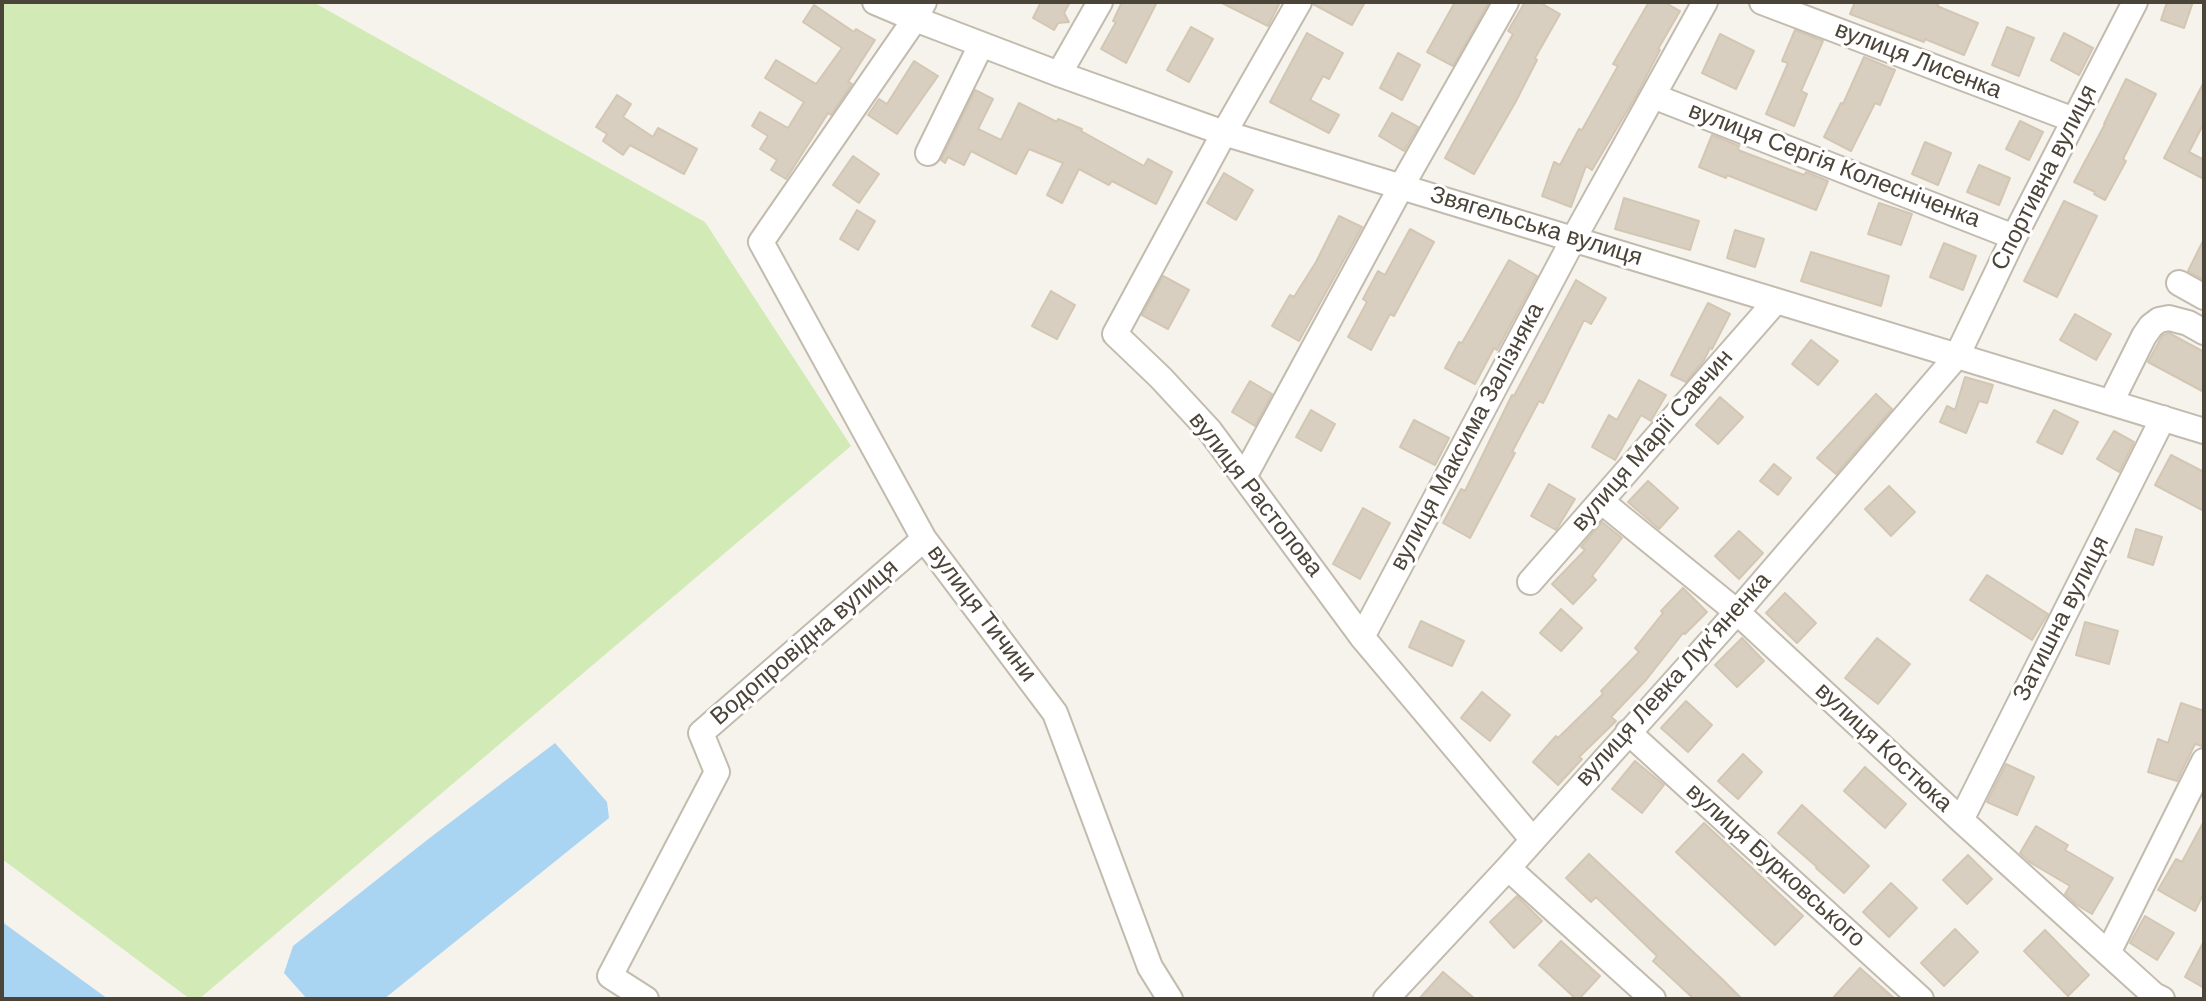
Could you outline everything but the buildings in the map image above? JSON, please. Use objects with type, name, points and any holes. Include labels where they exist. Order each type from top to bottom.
[{"type":"street","name":"Звягельська вулиця","points":[[875,2],[920,10],[981,45],[1224,133],[2204,431]]},
{"type":"street","points":[[1059,74],[1100,2]]},
{"type":"street","points":[[1224,133],[1299,2]]},
{"type":"street","points":[[1244,478],[1401,187],[1506,2]]},
{"type":"street","name":"вулиця Максима Залізняка","points":[[1362,636],[1574,238],[1705,2]]},
{"type":"street","name":"вулиця Лисенка","points":[[1762,2],[2074,120]]},
{"type":"street","name":"Спортивна вулиця","points":[[1957,356],[2014,237],[2135,2]]},
{"type":"street","name":"вулиця Тичини","points":[[920,10],[761,242],[924,539],[1055,713],[1150,967],[1170,999]]},
{"type":"street","points":[[928,153],[981,45]]},
{"type":"street","name":"вулиця Сергія Колесніченка","points":[[1653,96],[2014,237]]},
{"type":"street","name":"вулиця Растопова","points":[[1224,133],[1115,334],[1210,431],[1362,636],[1532,839]]},
{"type":"street","points":[[2179,283],[2204,297]]},
{"type":"street","name":"вулиця Марії Савчин","points":[[1530,582],[1776,301]]},
{"type":"street","points":[[2111,402],[2151,326],[2159,320],[2169,318],[2188,323],[2204,332]]},
{"type":"street","name":"вулиця Левка Лукʼяненка","points":[[1389,998],[1737,612],[1957,356]]},
{"type":"street","name":"Затишна вулиця","points":[[1961,820],[2163,418]]},
{"type":"street","name":"вулиця Костюка","points":[[1601,501],[1737,612],[2156,998]]},
{"type":"street","name":"Водопровідна вулиця","points":[[646,999],[609,988],[717,772],[701,733],[924,539]]},
{"type":"street","name":"вулиця Бурковського","points":[[1628,732],[1921,999]]},
{"type":"street","points":[[2108,953],[2204,761]]},
{"type":"street","points":[[1508,868],[1653,999]]},
{"type":"green space","points":[[2,2],[313,2],[705,222],[851,446],[199,999],[190,999],[2,859]]},
{"type":"water","points":[[555,743],[607,802],[609,818],[384,999],[307,999],[284,973],[293,946]]},
{"type":"water","points":[[2,919],[5,924],[108,999],[2,999]]}]
